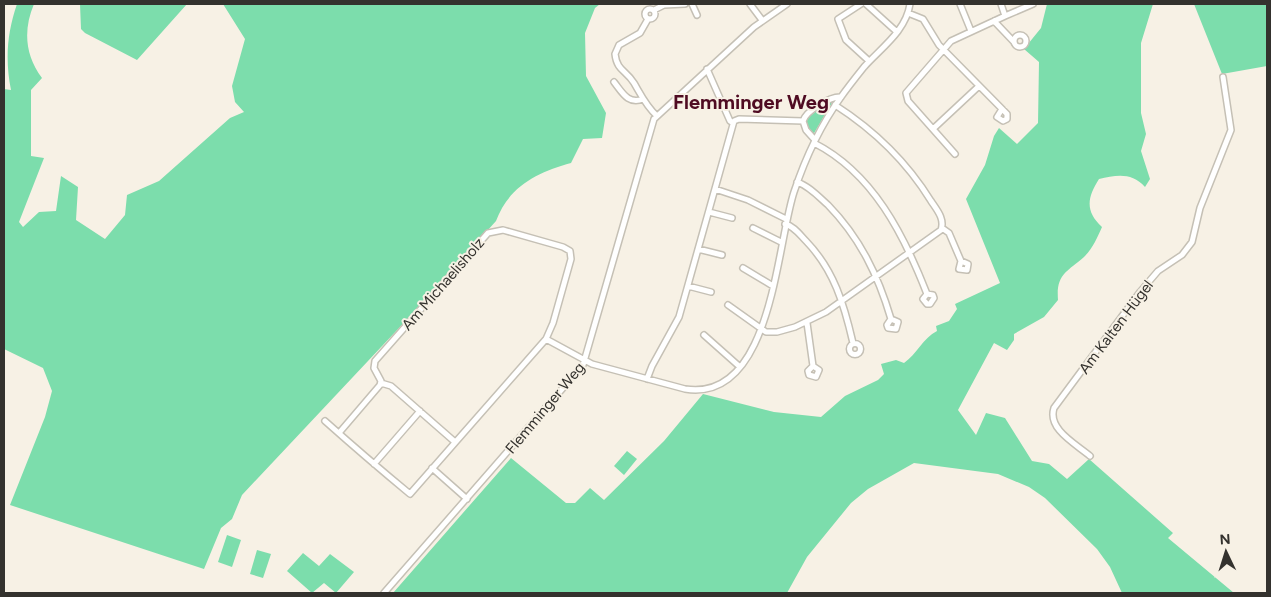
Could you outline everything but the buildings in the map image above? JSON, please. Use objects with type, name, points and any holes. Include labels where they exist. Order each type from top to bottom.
[{"type":"street","points":[[657,116],[642,99],[632,79],[618,67],[615,51],[619,45],[640,33],[648,19],[646,11],[654,10],[664,5],[685,4]]},
{"type":"street","points":[[692,4],[695,6],[697,15]]},
{"type":"street","points":[[750,4],[762,20]]},
{"type":"street","name":"Flemminger Weg","points":[[384,593],[577,373],[585,360],[650,130],[657,116],[762,20],[787,4]]},
{"type":"street","points":[[861,4],[838,19],[846,40],[869,61]]},
{"type":"street","points":[[866,4],[897,32]]},
{"type":"street","points":[[546,339],[585,360],[691,390],[705,389],[718,384],[740,367],[761,330],[773,286],[786,221],[798,182],[815,142],[835,105],[869,61],[897,32],[908,13],[910,4]]},
{"type":"street","points":[[960,4],[971,31]]},
{"type":"street","points":[[1001,4],[1005,16]]},
{"type":"street","points":[[955,154],[934,128],[908,101],[906,93],[942,49],[951,41],[1033,4]]},
{"type":"street","points":[[908,13],[923,20],[942,49],[1002,109]]},
{"type":"street","points":[[994,21],[1014,42]]},
{"type":"street","points":[[707,69],[728,118],[733,123]]},
{"type":"street","name":"Am Kalten Hügel","points":[[1090,456],[1054,424],[1052,414],[1054,408],[1140,292],[1158,272],[1182,255],[1192,242],[1200,208],[1231,130],[1223,78]]},
{"type":"street","points":[[614,82],[629,100],[636,101],[642,99]]},
{"type":"street","points":[[934,128],[979,86]]},
{"type":"street","points":[[803,121],[808,113],[835,97],[841,97]]},
{"type":"street","points":[[728,305],[761,330],[771,333],[807,323],[843,300],[942,228],[943,223],[938,212],[919,183],[900,160],[871,131],[835,105]]},
{"type":"street","points":[[647,379],[652,366],[677,323],[733,123],[740,119],[803,121]]},
{"type":"street","points":[[803,121],[806,130],[815,142],[847,167],[872,192],[894,223],[910,252],[926,294]]},
{"type":"street","points":[[798,182],[823,201],[844,222],[857,240],[877,276],[891,319]]},
{"type":"street","points":[[715,189],[748,200],[786,221],[818,255],[843,300],[853,343]]},
{"type":"street","points":[[709,212],[732,218]]},
{"type":"street","points":[[753,228],[781,242]]},
{"type":"street","points":[[942,228],[949,233],[960,261]]},
{"type":"street","name":"Am Michaelisholz","points":[[325,421],[410,494],[546,339],[553,323],[571,259],[570,252],[564,247],[506,230],[494,230],[483,238],[376,361],[374,370],[381,383]]},
{"type":"street","points":[[698,248],[722,255]]},
{"type":"street","points":[[743,268],[773,286]]},
{"type":"street","points":[[688,286],[711,292]]},
{"type":"street","points":[[807,323],[813,366]]},
{"type":"street","points":[[704,335],[740,367]]},
{"type":"street","points":[[339,433],[381,383],[391,386],[455,442]]},
{"type":"street","points":[[374,464],[420,411]]},
{"type":"street","points":[[432,468],[467,499]]},
{"type":"green space","points":[[17,4],[34,4],[28,23],[27,42],[32,60],[42,78],[31,90],[31,156],[44,158],[19,222],[23,227],[39,212],[56,211],[61,176],[78,187],[76,220],[105,239],[125,215],[127,195],[159,181],[230,118],[244,112],[235,102],[232,86],[245,39],[223,4],[600,4],[595,8],[585,33],[586,76],[606,113],[602,138],[583,139],[571,163],[536,176],[526,182],[509,198],[496,221],[415,311],[242,495],[232,519],[221,528],[204,569],[10,505],[45,417],[52,391],[43,368],[4,349],[4,89],[11,90],[8,47],[11,25]]},
{"type":"green space","points":[[80,4],[187,4],[137,60],[85,33],[81,29]]},
{"type":"green space","points":[[1047,4],[1153,4],[1141,43],[1141,113],[1146,134],[1141,151],[1150,179],[1145,187],[1135,179],[1124,176],[1099,179],[1090,198],[1090,210],[1102,227],[1092,246],[1084,257],[1064,274],[1059,284],[1058,300],[1044,317],[1014,334],[1014,340],[1007,350],[994,343],[958,410],[976,435],[986,413],[1005,418],[1032,461],[1049,464],[1067,479],[1089,459],[1173,533],[1168,538],[1234,593],[1122,593],[1110,567],[1097,549],[1045,498],[1029,487],[998,474],[914,463],[868,489],[851,503],[807,557],[787,593],[393,593],[511,458],[566,503],[575,503],[590,488],[604,500],[664,441],[703,394],[774,412],[821,417],[845,396],[878,380],[884,374],[881,364],[896,360],[904,363],[909,359],[937,331],[936,326],[949,321],[957,309],[955,304],[1000,283],[966,199],[985,165],[994,136],[999,128],[1017,144],[1038,123],[1039,62],[1024,49],[1041,28]]},
{"type":"green space","points":[[1194,4],[1267,4],[1267,66],[1222,74]]},
{"type":"green space","points":[[832,100],[813,135],[805,125],[806,118]]},
{"type":"green space","points":[[627,451],[637,459],[624,475],[614,466]]},
{"type":"green space","points":[[227,535],[241,540],[232,567],[218,562]]},
{"type":"green space","points":[[257,550],[271,554],[263,578],[250,574]]},
{"type":"green space","points":[[303,553],[319,566],[330,554],[354,572],[336,593],[324,583],[312,593],[287,571]]},
{"type":"district","name":"Flemminger Weg","points":[[751,102]]}]
